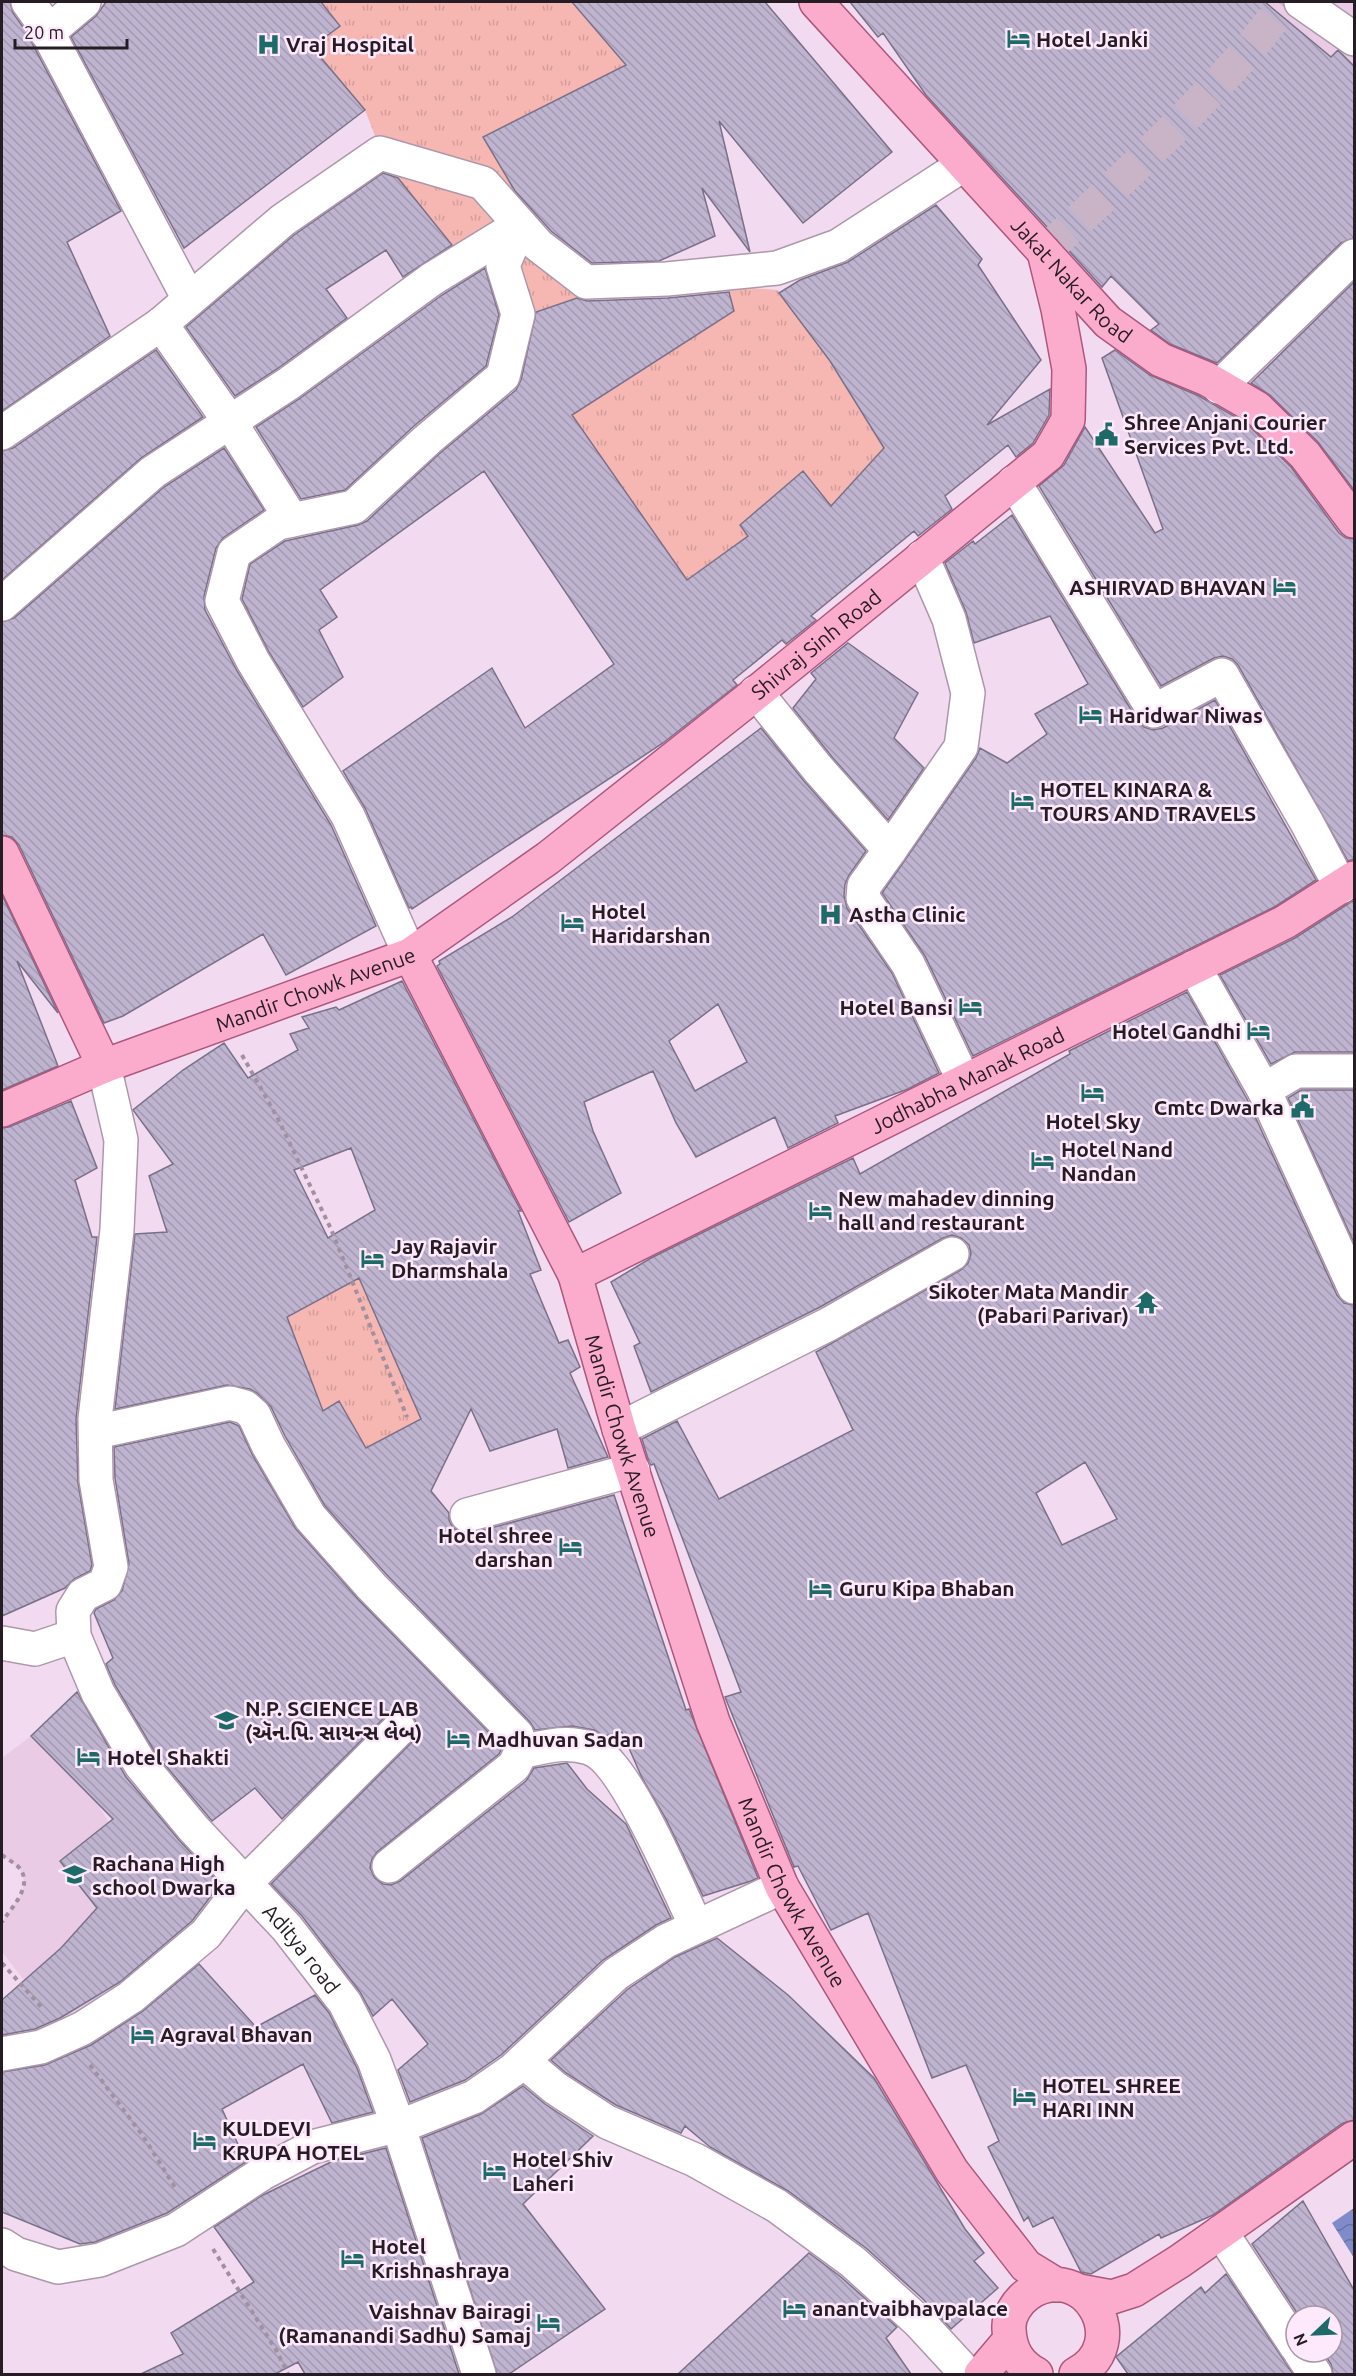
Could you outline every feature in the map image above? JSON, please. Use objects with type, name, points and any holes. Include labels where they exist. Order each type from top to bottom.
[{"type":"main road","name":"Jakat Nakar Road","points":[[816,2],[1108,322],[1161,360],[1257,408],[1305,455],[1354,520]]},
{"type":"main road","name":"Shivraj Sinh Road","points":[[410,955],[548,858],[1048,455],[1068,420],[1069,369],[1044,252]]},
{"type":"main road","points":[[2,853],[104,1066]]},
{"type":"main road","name":"Jodhabha Manak Road","points":[[575,1275],[1285,922],[1348,883]]},
{"type":"main road","name":"Mandir Chowk Avenue","points":[[2,1110],[104,1066],[410,955],[575,1275],[619,1429],[713,1722],[783,1887],[952,2171],[1026,2266],[1068,2288]]},
{"type":"main road","points":[[981,2374],[1012,2325],[1023,2298],[1035,2289],[1068,2288],[1112,2297],[1134,2290],[1180,2261],[1354,2138]]},
{"type":"main road","points":[[980,2207],[1007,2269],[1015,2356],[1025,2368],[1036,2374]]},
{"type":"main road","points":[[1103,2359],[1112,2325],[1180,2261]]},
{"type":"main road","points":[[1068,2288],[1092,2301],[1099,2314],[1103,2329],[1103,2359]]},
{"type":"main road","points":[[1076,2374],[1084,2370],[1096,2358],[1103,2359]]},
{"type":"street","points":[[28,2],[47,33],[189,300]]},
{"type":"street","points":[[47,33],[84,2]]},
{"type":"street","points":[[1301,2],[1354,39]]},
{"type":"street","points":[[2,433],[161,324],[283,220],[380,153],[483,183],[538,245],[586,282],[667,279],[777,267],[838,246],[963,165]]},
{"type":"street","points":[[2,604],[153,472],[288,384],[432,279],[520,225]]},
{"type":"street","points":[[410,955],[348,816],[253,661],[222,601],[234,553],[278,523],[354,507],[427,440],[503,376],[518,314],[503,266],[520,225]]},
{"type":"street","points":[[1219,387],[1354,256]]},
{"type":"street","points":[[161,324],[230,422],[292,520]]},
{"type":"street","points":[[1014,482],[1154,711],[1222,675],[1307,823],[1348,883]]},
{"type":"street","points":[[922,557],[949,619],[968,693],[961,747],[864,886],[863,898],[908,964],[964,1081]]},
{"type":"street","points":[[756,692],[818,769],[890,850]]},
{"type":"street","points":[[1194,967],[1264,1090],[1351,1274]]},
{"type":"street","points":[[2,1644],[35,1649],[74,1636],[73,1611],[83,1595],[105,1584],[111,1567],[96,1480],[96,1432],[117,1230],[121,1140],[104,1066]]},
{"type":"street","points":[[1264,1090],[1296,1071],[1354,1071]]},
{"type":"street","points":[[619,1429],[829,1324],[952,1254]]},
{"type":"street","points":[[96,1432],[230,1403],[244,1407],[254,1415],[268,1445],[310,1517],[372,1587],[517,1735],[521,1752],[514,1766],[389,1866]]},
{"type":"street","points":[[467,1515],[633,1470]]},
{"type":"street","name":"Aditya road","points":[[74,1636],[98,1693],[141,1765],[193,1828],[287,1928],[345,2003],[374,2060],[398,2125],[479,2374]]},
{"type":"street","points":[[2,2054],[41,2047],[83,2028],[131,1997],[206,1934],[245,1883],[399,1729]]},
{"type":"street","points":[[521,1752],[566,1743],[591,1748],[608,1761],[631,1794],[696,1926]]},
{"type":"street","points":[[2,2245],[16,2254],[58,2267],[100,2260],[176,2230],[263,2173],[312,2147],[398,2125],[474,2097],[523,2061],[616,1974],[666,1941],[783,1887]]},
{"type":"street","points":[[523,2061],[555,2088],[607,2122],[695,2160],[777,2206],[853,2262],[919,2322],[947,2361],[967,2374]]},
{"type":"street","points":[[1221,2232],[1284,2328]]},
{"type":"path","points":[[221,1023],[240,1051],[277,1117],[331,1229],[406,1417]]},
{"type":"path","points":[[2,1855],[20,1869],[24,1881],[22,1893],[2,1922]]},
{"type":"path","points":[[2,1963],[68,2035],[143,2136],[276,2350],[288,2374]]},
{"type":"shaded area","points":[[1267,2],[1354,2],[1354,66],[1339,49],[1331,57]]},
{"type":"shaded area","name":"Rachana High school Dwarka","points":[[31,1736],[95,1800],[136,1866],[61,1947],[104,1998],[77,2018],[61,2019],[24,1980],[2,1952],[2,1922],[22,1893],[24,1881],[20,1869],[2,1855],[2,1758]]},
{"type":"green space","points":[[321,2],[572,2],[626,65],[483,137],[537,227],[586,282],[580,297],[529,315],[518,314],[491,290],[501,281],[486,256],[466,268],[446,237],[386,164],[365,110],[313,47],[339,26]]},
{"type":"green space","points":[[728,286],[778,290],[830,361],[884,448],[831,506],[803,471],[741,524],[748,536],[687,580],[572,415],[734,311]]},
{"type":"green space","points":[[359,1277],[421,1419],[366,1448],[338,1402],[323,1411],[287,1317]]},
{"type":"water","points":[[1354,2208],[1354,2258],[1332,2223]]},
{"type":"building","points":[[2,2],[10,2],[13,13],[25,30],[121,211],[67,242],[110,336],[2,411]]},
{"type":"building","points":[[106,2],[321,2],[340,26],[312,47],[365,110],[184,248],[71,37],[96,16]]},
{"type":"building","points":[[572,2],[765,2],[892,152],[803,223],[719,121],[750,252],[702,188],[715,236],[659,261],[592,263],[551,231],[515,191],[483,137],[626,65]]},
{"type":"building","points":[[850,2],[1265,2],[1331,57],[1338,50],[1354,66],[1354,238],[1341,243],[1217,363],[1170,344],[1151,330],[1159,324],[1111,276],[1102,287],[926,95],[883,33],[878,37]]},
{"type":"building","points":[[383,173],[398,178],[452,245],[403,277],[386,250],[326,289],[347,318],[277,369],[235,396],[186,327],[294,235]]},
{"type":"building","points":[[936,205],[982,259],[978,265],[1041,360],[987,425],[1050,389],[1049,415],[1033,443],[1016,457],[1008,445],[945,496],[952,509],[918,536],[914,531],[811,616],[816,620],[786,644],[782,640],[733,680],[737,685],[663,743],[412,909],[409,908],[365,808],[343,771],[492,668],[525,728],[614,664],[484,471],[320,590],[337,617],[319,630],[343,677],[303,707],[269,652],[242,599],[250,564],[285,541],[367,521],[439,454],[516,390],[521,380],[536,312],[577,298],[587,301],[668,298],[729,292],[734,311],[572,415],[687,580],[748,536],[740,525],[803,471],[831,506],[884,448],[830,361],[779,293],[800,280],[848,262]]},
{"type":"building","points":[[485,268],[499,315],[486,366],[414,426],[345,490],[301,499],[256,427],[299,399],[442,295]]},
{"type":"building","points":[[1354,282],[1354,490],[1318,442],[1270,395],[1251,383]]},
{"type":"building","points":[[156,350],[203,417],[141,458],[2,580],[2,451],[13,448]]},
{"type":"building","points":[[1115,350],[1150,375],[1199,396],[1246,423],[1291,467],[1339,533],[1346,538],[1354,539],[1354,859],[1348,861],[1238,665],[1232,659],[1223,656],[1214,658],[1161,686],[1039,486],[1064,465],[1085,427],[1155,533],[1163,529],[1102,358]]},
{"type":"building","points":[[224,448],[264,510],[223,538],[216,548],[204,596],[205,610],[237,671],[331,825],[376,926],[286,975],[263,934],[123,1016],[104,1023],[19,845],[12,837],[2,835],[2,622],[14,618],[164,487]]},
{"type":"building","points":[[1012,515],[1138,721],[1144,727],[1153,730],[1163,728],[1215,700],[1316,880],[1276,906],[973,1056],[925,956],[882,893],[976,758],[980,748],[1007,763],[1047,734],[1035,714],[1088,684],[1050,616],[974,643],[966,612],[945,563],[973,541],[975,544]]},
{"type":"building","points":[[848,643],[918,693],[894,738],[924,768],[888,820],[832,757],[793,708],[816,679],[811,673]]},
{"type":"building","points":[[761,728],[866,851],[845,884],[844,896],[847,908],[892,973],[939,1073],[908,1089],[835,1116],[838,1123],[788,1148],[775,1117],[696,1157],[676,1123],[653,1071],[584,1102],[593,1131],[621,1193],[569,1222],[437,966],[440,964],[439,961],[512,917]],"holes":[[[718,1004],[747,1062],[695,1091],[669,1041]]]},
{"type":"building","points":[[2,895],[58,1013],[17,961],[58,1066],[2,1090]]},
{"type":"building","points":[[1354,900],[1354,1052],[1295,1052],[1271,1064],[1220,975],[1295,938]]},
{"type":"building","points":[[402,981],[521,1211],[518,1211],[541,1270],[530,1274],[559,1343],[568,1340],[580,1367],[570,1373],[608,1457],[568,1468],[557,1429],[490,1451],[471,1409],[431,1491],[449,1513],[449,1520],[453,1528],[463,1533],[472,1533],[614,1495],[686,1710],[689,1709],[758,1878],[703,1896],[666,1819],[642,1778],[622,1732],[604,1736],[594,1730],[572,1726],[535,1730],[530,1722],[386,1574],[325,1506],[271,1407],[257,1393],[250,1389],[227,1385],[115,1409],[135,1234],[167,1232],[149,1176],[173,1164],[133,1110],[183,1070],[224,1043],[248,1078],[298,1050],[290,1034],[309,1028],[302,1017],[336,1007],[339,1010]],"holes":[[[351,1148],[375,1210],[328,1238],[294,1170]],[[359,1278],[421,1419],[366,1448],[339,1401],[323,1411],[287,1317]]]},
{"type":"building","points":[[1187,992],[1247,1099],[1337,1295],[1344,1303],[1354,1305],[1354,2120],[1343,2123],[1213,2215],[1161,2238],[1159,2234],[1091,2274],[1081,2272],[1053,2217],[1033,2227],[1028,2217],[1024,2221],[988,2147],[999,2141],[966,2065],[932,2078],[868,1913],[831,1930],[798,1866],[794,1867],[725,1697],[741,1692],[654,1464],[651,1465],[649,1462],[642,1439],[677,1421],[719,1499],[853,1430],[816,1352],[961,1270],[968,1263],[971,1254],[969,1245],[961,1238],[952,1235],[943,1238],[820,1307],[651,1392],[634,1346],[640,1343],[611,1282],[651,1258],[853,1158],[860,1174],[1070,1054],[1069,1051]],"holes":[[[1085,1462],[1117,1519],[1062,1545],[1036,1493]]]},
{"type":"building","points":[[1301,1090],[1354,1090],[1354,1243],[1288,1098]]},
{"type":"building","points":[[71,1101],[97,1168],[75,1180],[92,1237],[97,1237],[76,1419],[78,1483],[92,1565],[90,1571],[74,1579],[65,1588],[2,1616],[2,1128]]},
{"type":"building","points":[[230,1422],[239,1426],[252,1454],[296,1529],[359,1600],[500,1744],[499,1754],[377,1852],[370,1868],[375,1878],[383,1884],[391,1885],[400,1881],[526,1781],[534,1768],[567,1763],[587,1789],[626,1824],[671,1918],[656,1925],[603,1960],[501,2055],[465,2080],[410,2102],[398,2070],[428,2044],[392,1999],[373,2016],[360,1992],[302,1916],[271,1884],[412,1742],[417,1733],[417,1725],[413,1716],[403,1711],[394,1711],[386,1716],[282,1819],[255,1788],[212,1821],[156,1754],[115,1685],[106,1664],[113,1658],[94,1613],[96,1609],[114,1600],[122,1591],[129,1564],[115,1478],[114,1447]]},
{"type":"building","points":[[77,1692],[126,1777],[220,1884],[192,1921],[120,1982],[60,2018],[35,2029],[2,2035],[2,2000],[61,1948],[97,1908],[60,1861],[113,1819],[31,1736]]},
{"type":"building","points":[[717,1938],[788,1995],[874,2078],[965,2229],[984,2253],[974,2261],[998,2288],[951,2329],[923,2299],[866,2248],[788,2191],[710,2147],[685,2126],[681,2133],[616,2105],[566,2073],[551,2060],[628,1989],[675,1957]]},
{"type":"building","points":[[199,1964],[256,2027],[315,1995],[329,2013],[357,2068],[373,2112],[332,2123],[303,2064],[222,2109],[246,2162],[167,2213],[95,2242],[80,2244],[2,2212],[2,2072],[45,2065],[91,2045],[143,2011]]},
{"type":"building","points":[[523,2086],[545,2104],[593,2136],[523,2204],[605,2309],[509,2374],[497,2374],[422,2138],[481,2114]]},
{"type":"building","points":[[386,2148],[459,2374],[305,2374],[298,2362],[275,2374],[141,2374],[183,2354],[171,2333],[254,2282],[214,2227],[261,2196],[333,2161]]},
{"type":"building","points":[[1303,2201],[1354,2290],[1354,2374],[1333,2374],[1331,2364],[1344,2364],[1344,2304],[1291,2304],[1252,2244]]},
{"type":"building","points":[[809,2253],[841,2277],[897,2327],[886,2338],[911,2374],[678,2374]]},
{"type":"building","points":[[1226,2274],[1284,2361],[1284,2364],[1293,2374],[1128,2374],[1116,2357],[1201,2287],[1205,2293]]},
{"type":"tunnel","points":[[1044,252],[1186,116],[1238,61],[1287,2]]},
{"type":"place","name":"Hotel Janki","points":[[1018,39]]},
{"type":"place","name":"Vraj Hospital","points":[[268,44]]},
{"type":"place","name":"Shree Anjani Courier Services Pvt. Ltd.","points":[[1106,434]]},
{"type":"place","name":"ASHIRVAD BHAVAN","points":[[1284,587]]},
{"type":"place","name":"Haridwar Niwas","points":[[1091,715]]},
{"type":"place","name":"HOTEL KINARA & TOURS AND TRAVELS","points":[[1022,801]]},
{"type":"place","name":"Astha Clinic","points":[[831,914]]},
{"type":"place","name":"Hotel Haridarshan","points":[[573,923]]},
{"type":"place","name":"Hotel Bansi","points":[[971,1007]]},
{"type":"place","name":"Hotel Gandhi","points":[[1259,1031]]},
{"type":"place","name":"Hotel Sky","points":[[1093,1093]]},
{"type":"place","name":"Cmtc Dwarka","points":[[1302,1107]]},
{"type":"place","name":"Hotel Nand Nandan","points":[[1043,1161]]},
{"type":"place","name":"New mahadev dinning hall and restaurant","points":[[820,1210]]},
{"type":"place","name":"Jay Rajavir Dharmshala","points":[[373,1258]]},
{"type":"place","name":"Sikoter Mata Mandir (Pabari Parivar)","points":[[1147,1303]]},
{"type":"place","name":"Hotel shree darshan","points":[[571,1547]]},
{"type":"place","name":"Guru Kipa Bhaban","points":[[821,1588]]},
{"type":"place","name":"N.P. SCIENCE LAB (ઍન.પિ. સાયન્સ લેબ)","points":[[227,1720]]},
{"type":"place","name":"Madhuvan Sadan","points":[[459,1739]]},
{"type":"place","name":"Hotel Shakti","points":[[89,1757]]},
{"type":"place","name":"Rachana High school Dwarka","points":[[74,1875]]},
{"type":"place","name":"Agraval Bhavan","points":[[142,2034]]},
{"type":"place","name":"HOTEL SHREE HARI INN","points":[[1024,2097]]},
{"type":"place","name":"KULDEVI KRUPA HOTEL","points":[[204,2140]]},
{"type":"place","name":"Hotel Shiv Laheri","points":[[494,2171]]},
{"type":"place","name":"Hotel Krishnashraya","points":[[353,2258]]},
{"type":"place","name":"anantvaibhavpalace","points":[[794,2308]]},
{"type":"place","name":"Vaishnav Bairagi (Ramanandi Sadhu) Samaj","points":[[549,2323]]}]
